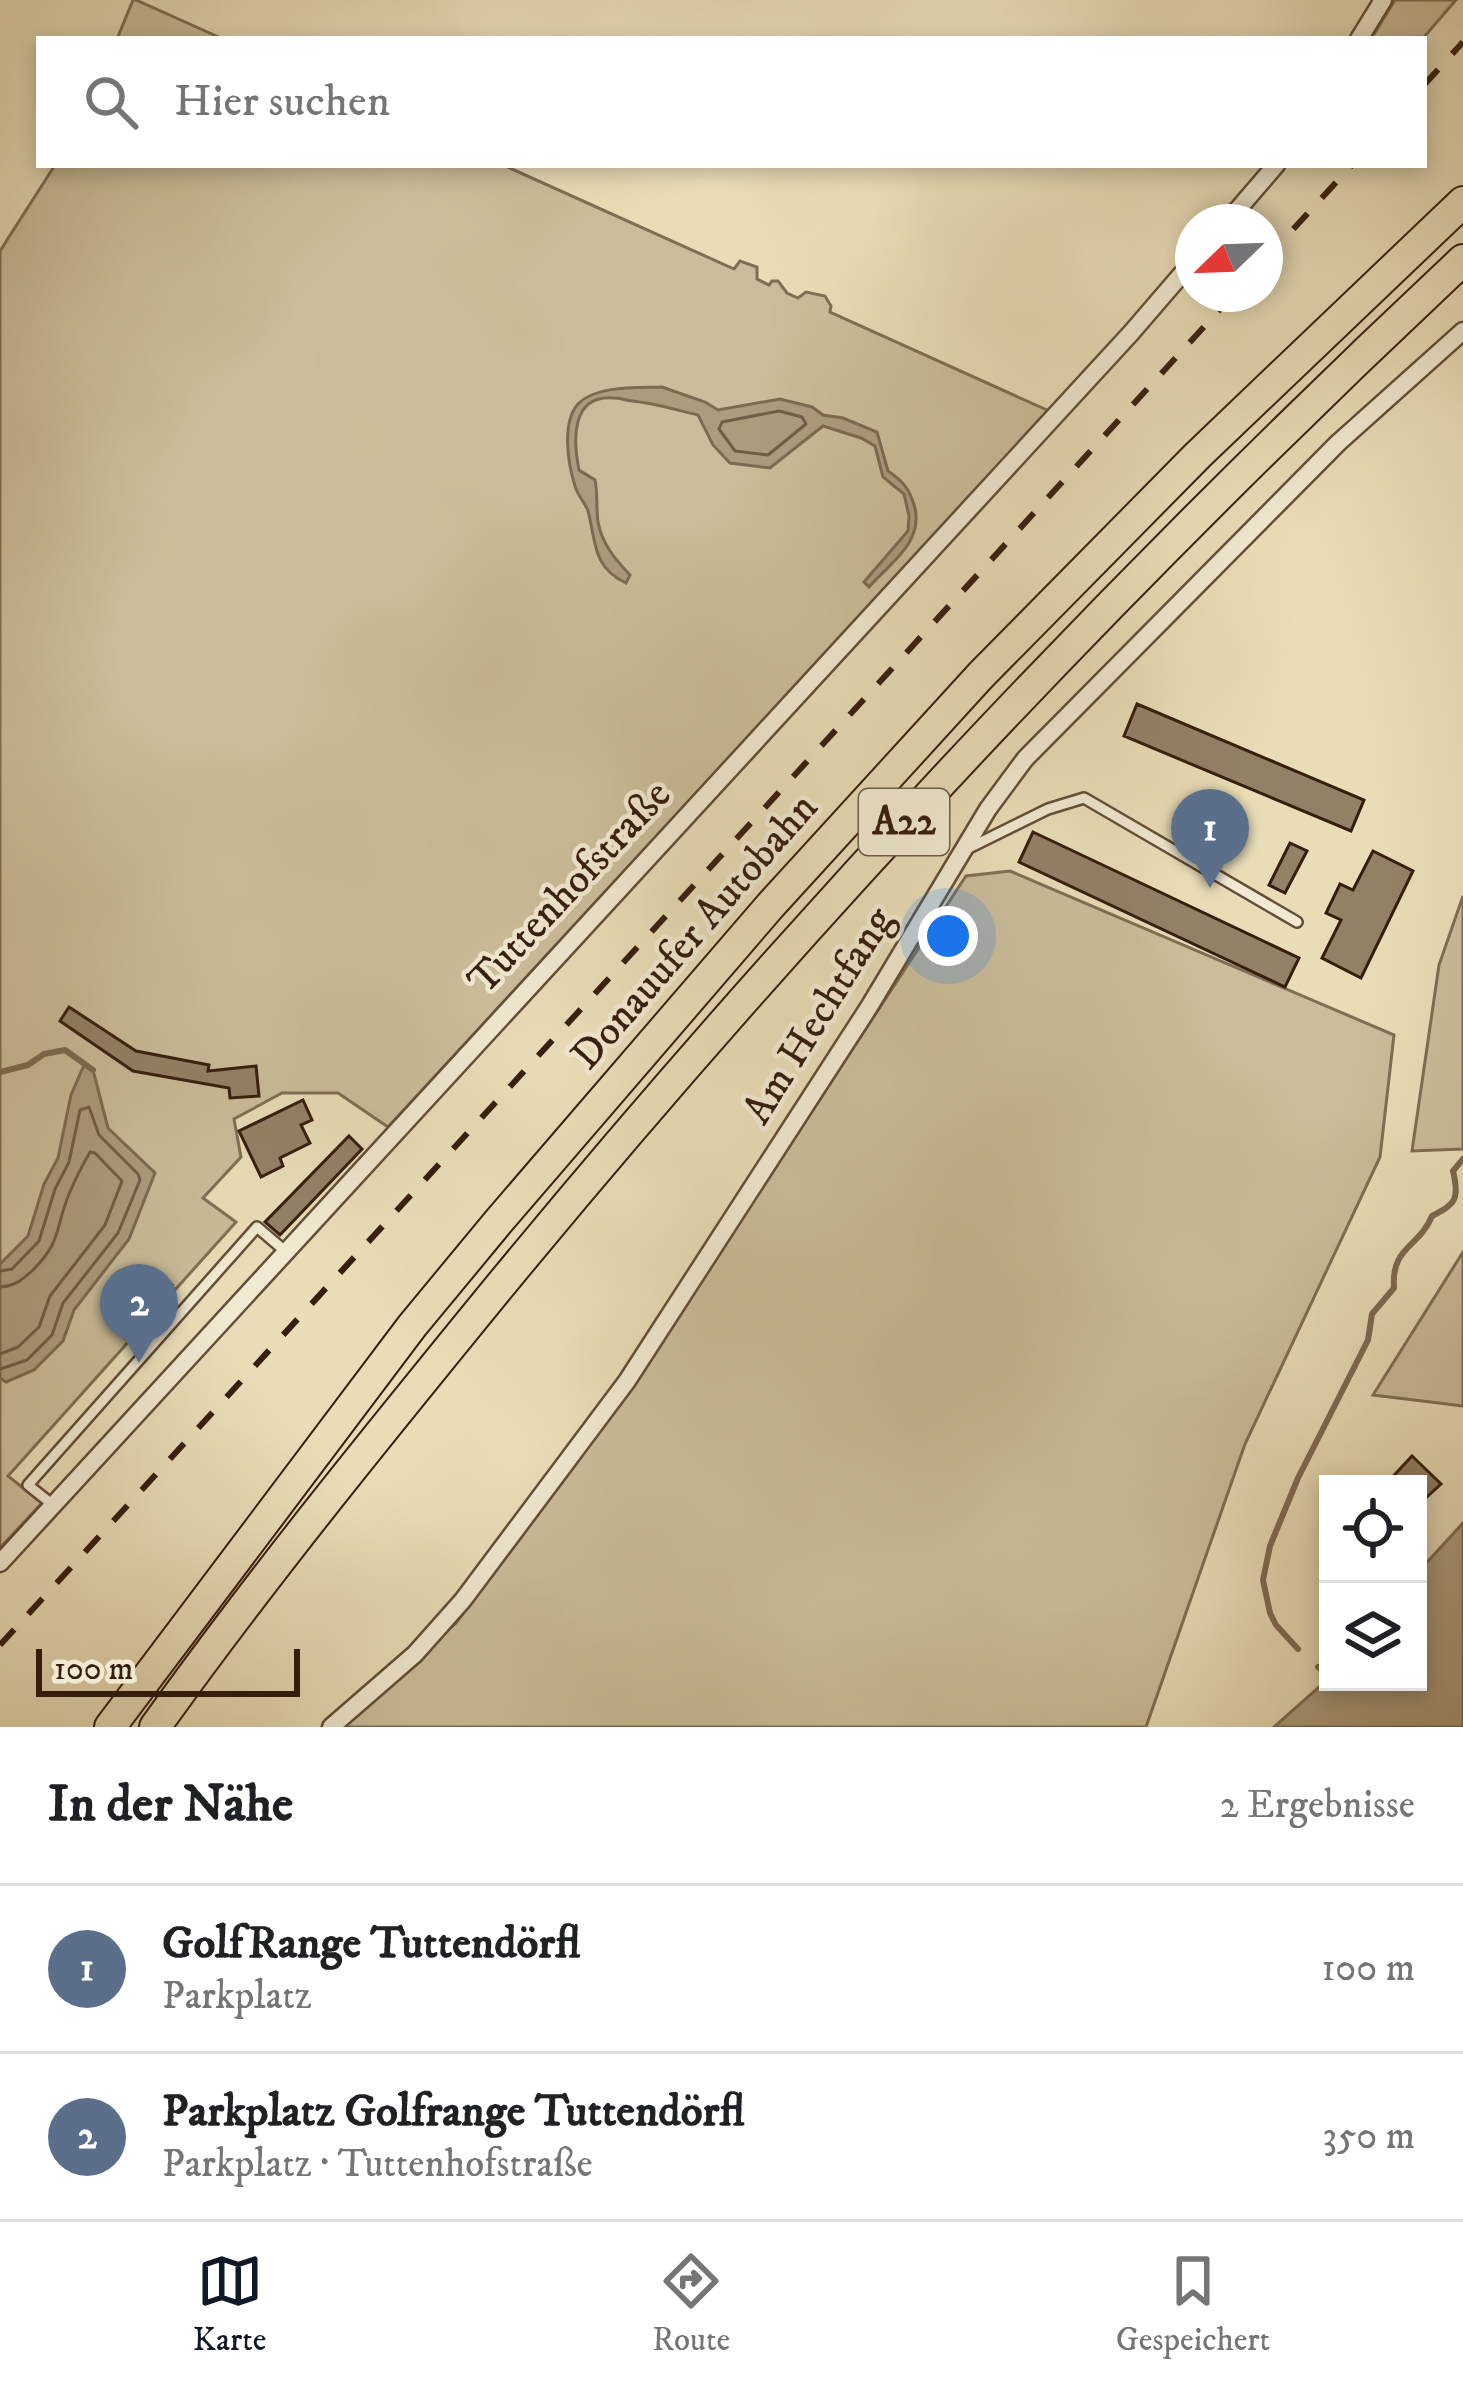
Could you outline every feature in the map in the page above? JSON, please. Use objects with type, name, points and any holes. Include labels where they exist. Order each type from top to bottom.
[{"type":"highway","name":"Donauufer Autobahn","points":[[110,1727],[412,1326],[770,906],[981,676],[1181,472],[1463,202]]},
{"type":"highway","name":"Donauufer Autobahn","points":[[155,1727],[289,1546],[403,1405],[599,1165],[800,935],[1010,707],[1224,488],[1463,260]]},
{"type":"street","points":[[1361,36],[1383,0]]},
{"type":"street","points":[[1242,204],[1273,168]]},
{"type":"street","name":"Tuttenhofstraße","points":[[0,1563],[1175,281]]},
{"type":"street","name":"Am Hechtfang","points":[[331,1727],[415,1654],[464,1600],[627,1381],[857,1026],[988,809],[1025,759],[1338,443],[1463,331]]},
{"type":"lane","points":[[964,851],[1048,809],[1084,798],[1297,922]]},
{"type":"lane","points":[[52,1505],[28,1485],[257,1227],[285,1251]]},
{"type":"shaded area","points":[[136,0],[216,36],[118,36]]},
{"type":"shaded area","points":[[1395,0],[1456,0],[1425,36],[1373,36]]},
{"type":"shaded area","points":[[53,168],[510,168],[734,269],[740,261],[757,267],[757,279],[769,285],[778,281],[798,298],[806,292],[825,296],[830,312],[1049,411],[388,1127],[338,1093],[282,1093],[234,1119],[241,1157],[203,1198],[236,1222],[8,1476],[42,1503],[0,1548],[0,251]]},
{"type":"shaded area","points":[[1010,871],[1394,1035],[1380,1157],[1245,1444],[1146,1727],[340,1727],[456,1623],[576,1464],[966,876]]},
{"type":"shaded area","points":[[1463,896],[1463,1149],[1412,1151],[1439,965]]},
{"type":"shaded area","points":[[1463,1252],[1463,1406],[1373,1395]]},
{"type":"water","points":[[662,387],[718,410],[780,399],[877,432],[888,471],[906,487],[915,508],[909,542],[869,587],[864,582],[908,531],[909,516],[904,494],[883,477],[875,446],[861,438],[823,426],[770,468],[730,463],[713,445],[698,415],[619,398],[599,399],[582,412],[576,446],[579,470],[595,480],[603,537],[630,575],[626,583],[615,577],[601,561],[588,511],[575,486],[568,455],[570,420],[579,403],[596,393]]},
{"type":"water","points":[[84,1065],[93,1070],[108,1128],[155,1173],[129,1239],[74,1310],[63,1341],[34,1370],[6,1382],[0,1378],[0,1264],[28,1236],[44,1184],[58,1158],[71,1095]]},
{"type":"water","points":[[1463,1523],[1463,1727],[1274,1727],[1319,1687],[1319,1691],[1427,1691],[1427,1562]]},
{"type":"building","points":[[1137,704],[1364,800],[1351,831],[1124,736]]},
{"type":"building","points":[[1033,832],[1299,958],[1285,987],[1019,862]]},
{"type":"building","points":[[1290,843],[1307,851],[1285,893],[1269,885]]},
{"type":"building","points":[[1373,851],[1413,871],[1361,978],[1322,958],[1341,920],[1326,913],[1340,884],[1353,890]]},
{"type":"building","points":[[69,1007],[136,1051],[209,1065],[208,1071],[256,1066],[259,1096],[230,1098],[229,1088],[133,1071],[60,1021]]},
{"type":"building","points":[[303,1100],[312,1120],[301,1125],[310,1143],[280,1158],[283,1166],[261,1177],[239,1131]]},
{"type":"building","points":[[349,1136],[362,1149],[280,1235],[265,1222]]},
{"type":"building","points":[[158,1272],[172,1285],[125,1338],[110,1325]]},
{"type":"building","points":[[1412,1456],[1441,1484],[1427,1497],[1427,1475],[1394,1475]]},
{"type":"waterway","points":[[0,1072],[65,1050],[93,1070]]},
{"type":"waterway","points":[[1298,1649],[1270,1613],[1263,1580],[1270,1546],[1298,1478],[1368,1340],[1372,1314],[1394,1288],[1401,1255],[1432,1216],[1454,1200],[1453,1171],[1463,1159]]},
{"type":"railway","points":[[1427,82],[1463,42]]},
{"type":"railway","points":[[1283,240],[1349,168]]},
{"type":"railway","points":[[0,1645],[1218,312]]},
{"type":"place","name":"GolfRange Tuttendörfl","points":[[1210,888]]},
{"type":"place","name":"Parkplatz Golfrange Tuttendörfl","points":[[139,1363]]}]
